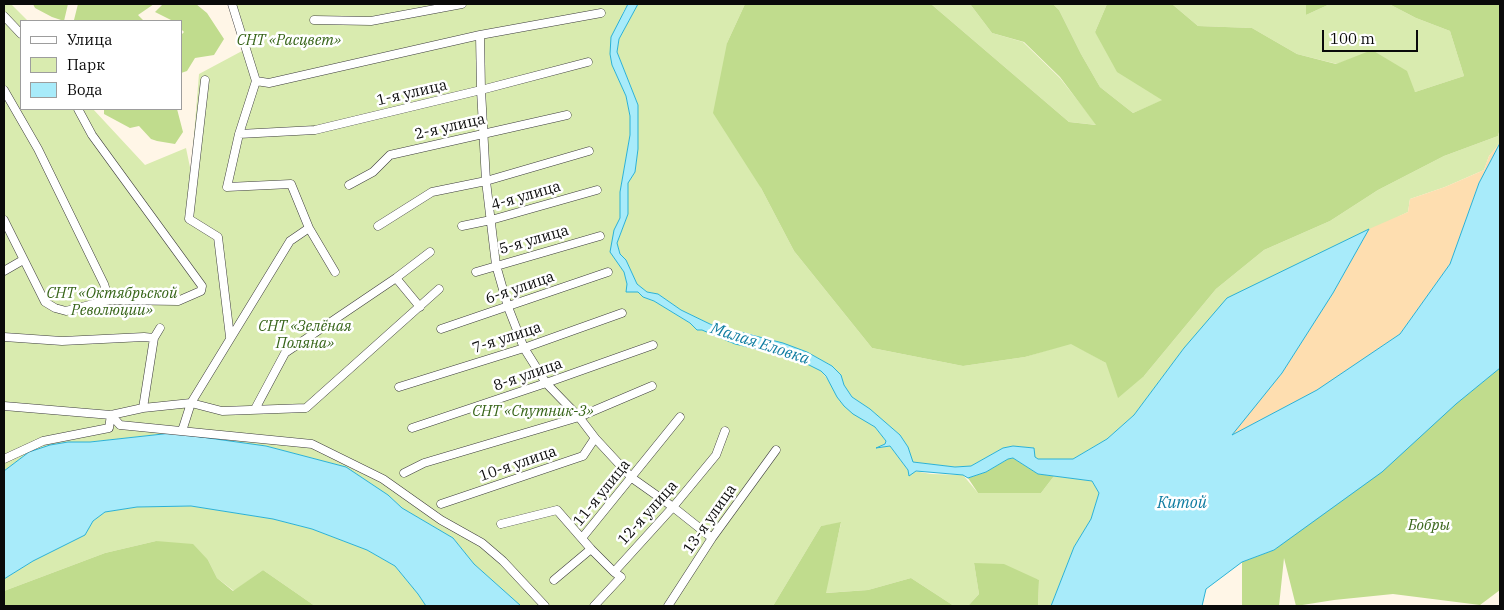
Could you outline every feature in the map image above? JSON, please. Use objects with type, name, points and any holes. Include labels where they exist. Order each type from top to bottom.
[{"type":"street","points":[[232,4],[256,81],[239,134],[227,187],[291,184],[309,228],[335,272]]},
{"type":"street","points":[[314,20],[372,21],[462,4]]},
{"type":"street","points":[[256,81],[269,83],[480,35],[601,13]]},
{"type":"street","points":[[4,16],[20,33]]},
{"type":"street","points":[[480,35],[486,181],[496,265],[508,307],[524,348],[546,384],[579,417],[632,478],[712,538]]},
{"type":"street","name":"1-я улица","points":[[239,134],[316,130],[588,62]]},
{"type":"street","points":[[205,80],[189,219],[218,237],[230,337]]},
{"type":"street","points":[[4,90],[38,149],[104,284],[109,300]]},
{"type":"street","points":[[4,220],[46,302],[55,308],[66,311],[109,300],[178,300],[201,292],[202,286],[92,135],[79,110]]},
{"type":"street","name":"2-я улица","points":[[349,185],[372,172],[390,155],[567,115]]},
{"type":"street","points":[[378,226],[432,192],[486,181],[589,151]]},
{"type":"street","name":"4-я улица","points":[[462,226],[597,190]]},
{"type":"street","points":[[182,431],[191,403],[230,337],[290,242],[309,228]]},
{"type":"street","name":"5-я улица","points":[[476,272],[600,236]]},
{"type":"street","points":[[256,409],[285,353],[396,278],[430,252]]},
{"type":"street","points":[[4,271],[23,260]]},
{"type":"street","name":"6-я улица","points":[[441,329],[608,272]]},
{"type":"street","points":[[396,278],[420,307]]},
{"type":"street","points":[[4,406],[111,415],[143,408],[191,403],[222,411],[306,408],[439,289]]},
{"type":"street","name":"7-я улица","points":[[399,387],[524,348],[622,313]]},
{"type":"street","points":[[143,408],[154,338],[160,328]]},
{"type":"street","points":[[4,337],[62,341],[154,338]]},
{"type":"street","name":"8-я улица","points":[[412,428],[546,384],[653,345]]},
{"type":"street","points":[[404,473],[424,463],[579,417],[652,386]]},
{"type":"street","points":[[111,415],[120,425],[312,444],[383,479],[441,520],[482,543],[545,606]]},
{"type":"street","points":[[4,459],[43,441],[109,428],[111,415]]},
{"type":"street","name":"11-я улица","points":[[554,580],[592,549],[582,538],[680,417]]},
{"type":"street","name":"12-я улица","points":[[594,606],[621,577],[614,572],[673,507],[716,455],[725,432]]},
{"type":"street","name":"10-я улица","points":[[441,504],[583,456],[596,438]]},
{"type":"street","name":"13-я улица","points":[[668,606],[712,538],[776,450]]},
{"type":"street","points":[[501,524],[557,510],[582,538]]},
{"type":"street","points":[[592,549],[614,572]]},
{"type":"green space","points":[[4,4],[11,4],[27,20],[20,20],[20,110],[94,110],[145,165],[186,148],[191,172],[199,74],[250,48],[235,4],[628,4],[623,12],[612,65],[626,96],[630,116],[630,135],[620,192],[620,218],[612,253],[624,272],[627,284],[632,292],[638,291],[643,297],[654,301],[693,325],[726,340],[757,350],[783,355],[821,371],[832,385],[837,397],[875,427],[886,441],[885,444],[878,448],[890,446],[908,470],[931,474],[963,475],[978,493],[1041,493],[1054,476],[1092,481],[1099,493],[1091,519],[1074,547],[1051,606],[1038,606],[1039,580],[974,563],[979,594],[968,606],[954,606],[911,578],[868,590],[825,593],[841,523],[821,526],[773,606],[521,606],[474,564],[453,538],[402,508],[388,495],[346,467],[266,446],[172,433],[90,442],[68,442],[50,445],[29,452],[4,471]]},
{"type":"green space","points":[[33,4],[68,4],[64,20],[52,17],[35,8]]},
{"type":"green space","points":[[78,4],[154,4],[138,15],[143,20],[74,20]]},
{"type":"green space","points":[[163,4],[196,4],[207,13],[224,39],[214,55],[195,58],[187,71],[182,73],[182,34],[184,32],[182,30],[182,20],[171,20],[155,12]]},
{"type":"green space","points":[[638,4],[745,4],[727,43],[761,188],[794,251],[872,348],[963,366],[1025,357],[1071,343],[1106,363],[1144,376],[1216,289],[1264,250],[1330,221],[1378,190],[1444,156],[1498,136],[1500,128],[1500,143],[1489,156],[1484,170],[1445,187],[1410,199],[1408,212],[1310,259],[1184,348],[1134,415],[1107,439],[1073,459],[1038,459],[1034,457],[1034,448],[1013,446],[1003,448],[971,466],[955,467],[912,462],[908,447],[900,435],[870,409],[852,397],[844,385],[841,375],[832,366],[807,352],[751,334],[712,325],[681,310],[658,294],[647,292],[637,284],[626,260],[620,254],[617,243],[628,214],[628,182],[635,172],[638,149],[638,105],[617,52],[619,39]]},
{"type":"green space","points":[[745,4],[931,4],[1069,122],[1096,125],[1060,77],[1024,42],[992,33],[970,4],[1053,4],[1059,10],[1100,87],[1133,113],[1162,100],[1117,72],[1095,32],[1107,4],[1172,4],[1198,26],[1252,28],[1297,54],[1336,64],[1372,50],[1407,71],[1415,92],[1464,76],[1450,31],[1416,18],[1389,4],[1500,4],[1500,128],[1498,136],[1444,156],[1378,190],[1330,221],[1264,250],[1216,289],[1144,376],[1118,398],[1106,363],[1071,344],[1025,357],[963,366],[872,348],[794,251],[761,188],[713,113],[727,43]]},
{"type":"green space","points":[[931,4],[970,4],[992,33],[1023,42],[1060,78],[1097,125],[1069,122]]},
{"type":"green space","points":[[1053,4],[1107,4],[1095,32],[1163,100],[1133,113],[1100,87],[1059,10]]},
{"type":"green space","points":[[1172,4],[1306,4],[1306,15],[1330,4],[1389,4],[1416,18],[1450,31],[1464,76],[1415,92],[1372,51],[1337,64],[1297,54],[1252,28],[1198,26]]},
{"type":"green space","points":[[1306,4],[1330,4],[1306,15]]},
{"type":"green space","points":[[104,110],[177,110],[183,132],[175,144],[157,141],[151,139],[139,126],[130,128],[104,114]]},
{"type":"green space","name":"Бобры","points":[[1500,368],[1500,590],[1480,605],[1393,594],[1296,606],[1284,558],[1279,606],[1242,606],[1242,562],[1274,550]]},
{"type":"green space","points":[[1013,458],[1038,474],[1054,476],[1041,493],[978,493],[968,478],[986,472]]},
{"type":"green space","points":[[191,506],[273,519],[312,529],[367,550],[395,566],[426,606],[315,606],[263,570],[234,591],[217,578],[208,560],[156,541],[105,553],[4,591],[4,579],[33,561],[85,535],[93,521],[105,512],[137,507]]},
{"type":"green space","points":[[841,522],[826,593],[868,590],[911,578],[954,606],[773,606],[821,526]]},
{"type":"green space","points":[[156,541],[193,544],[208,560],[217,578],[233,591],[263,570],[315,606],[4,606],[4,591],[105,553]]},
{"type":"green space","points":[[974,563],[1004,564],[1039,580],[1038,606],[968,606],[979,594]]},
{"type":"sand","points":[[1500,143],[1479,183],[1450,264],[1400,334],[1318,390],[1230,436],[1282,373],[1333,293],[1369,229],[1408,212],[1410,199],[1445,187],[1484,170],[1489,156]]},
{"type":"water","name":"Китой","points":[[628,4],[638,4],[619,39],[617,52],[638,105],[638,149],[635,172],[628,183],[628,214],[617,243],[620,254],[626,260],[637,284],[647,292],[658,294],[681,310],[712,325],[783,343],[807,352],[832,366],[841,375],[844,385],[852,397],[870,409],[900,435],[908,447],[913,462],[955,467],[971,466],[1003,448],[1013,446],[1034,448],[1035,457],[1038,459],[1073,459],[1107,439],[1134,415],[1184,348],[1227,298],[1369,229],[1333,293],[1282,373],[1232,435],[1317,390],[1400,334],[1450,264],[1479,183],[1500,143],[1500,368],[1456,404],[1382,472],[1274,550],[1242,562],[1206,589],[1202,606],[1051,606],[1074,547],[1091,519],[1099,493],[1092,481],[1038,474],[1013,458],[986,472],[968,478],[963,475],[916,471],[909,476],[908,470],[890,446],[876,448],[885,444],[886,441],[875,427],[853,414],[844,406],[821,371],[783,355],[735,344],[702,330],[697,330],[690,323],[654,301],[643,297],[638,292],[626,292],[627,284],[624,272],[610,252],[614,230],[620,218],[620,192],[630,135],[630,116],[626,96],[612,65],[610,54],[611,37]]},
{"type":"water","points":[[172,433],[266,446],[346,467],[388,495],[402,508],[453,538],[474,564],[521,606],[426,606],[395,566],[367,550],[312,529],[273,519],[191,506],[137,507],[105,512],[93,521],[85,535],[33,561],[4,579],[4,471],[29,452],[50,445]]},
{"type":"park label","name":"СНТ «Расцвет»","points":[[289,41]]},
{"type":"park label","name":"СНТ «Октябрьской Революции»","points":[[112,302]]},
{"type":"park label","name":"СНТ «Зелёная Поляна»","points":[[305,336]]},
{"type":"park label","name":"СНТ «Спутник-3»","points":[[533,412]]},
{"type":"water label","name":"Малая Еловка","points":[[760,344]]}]
